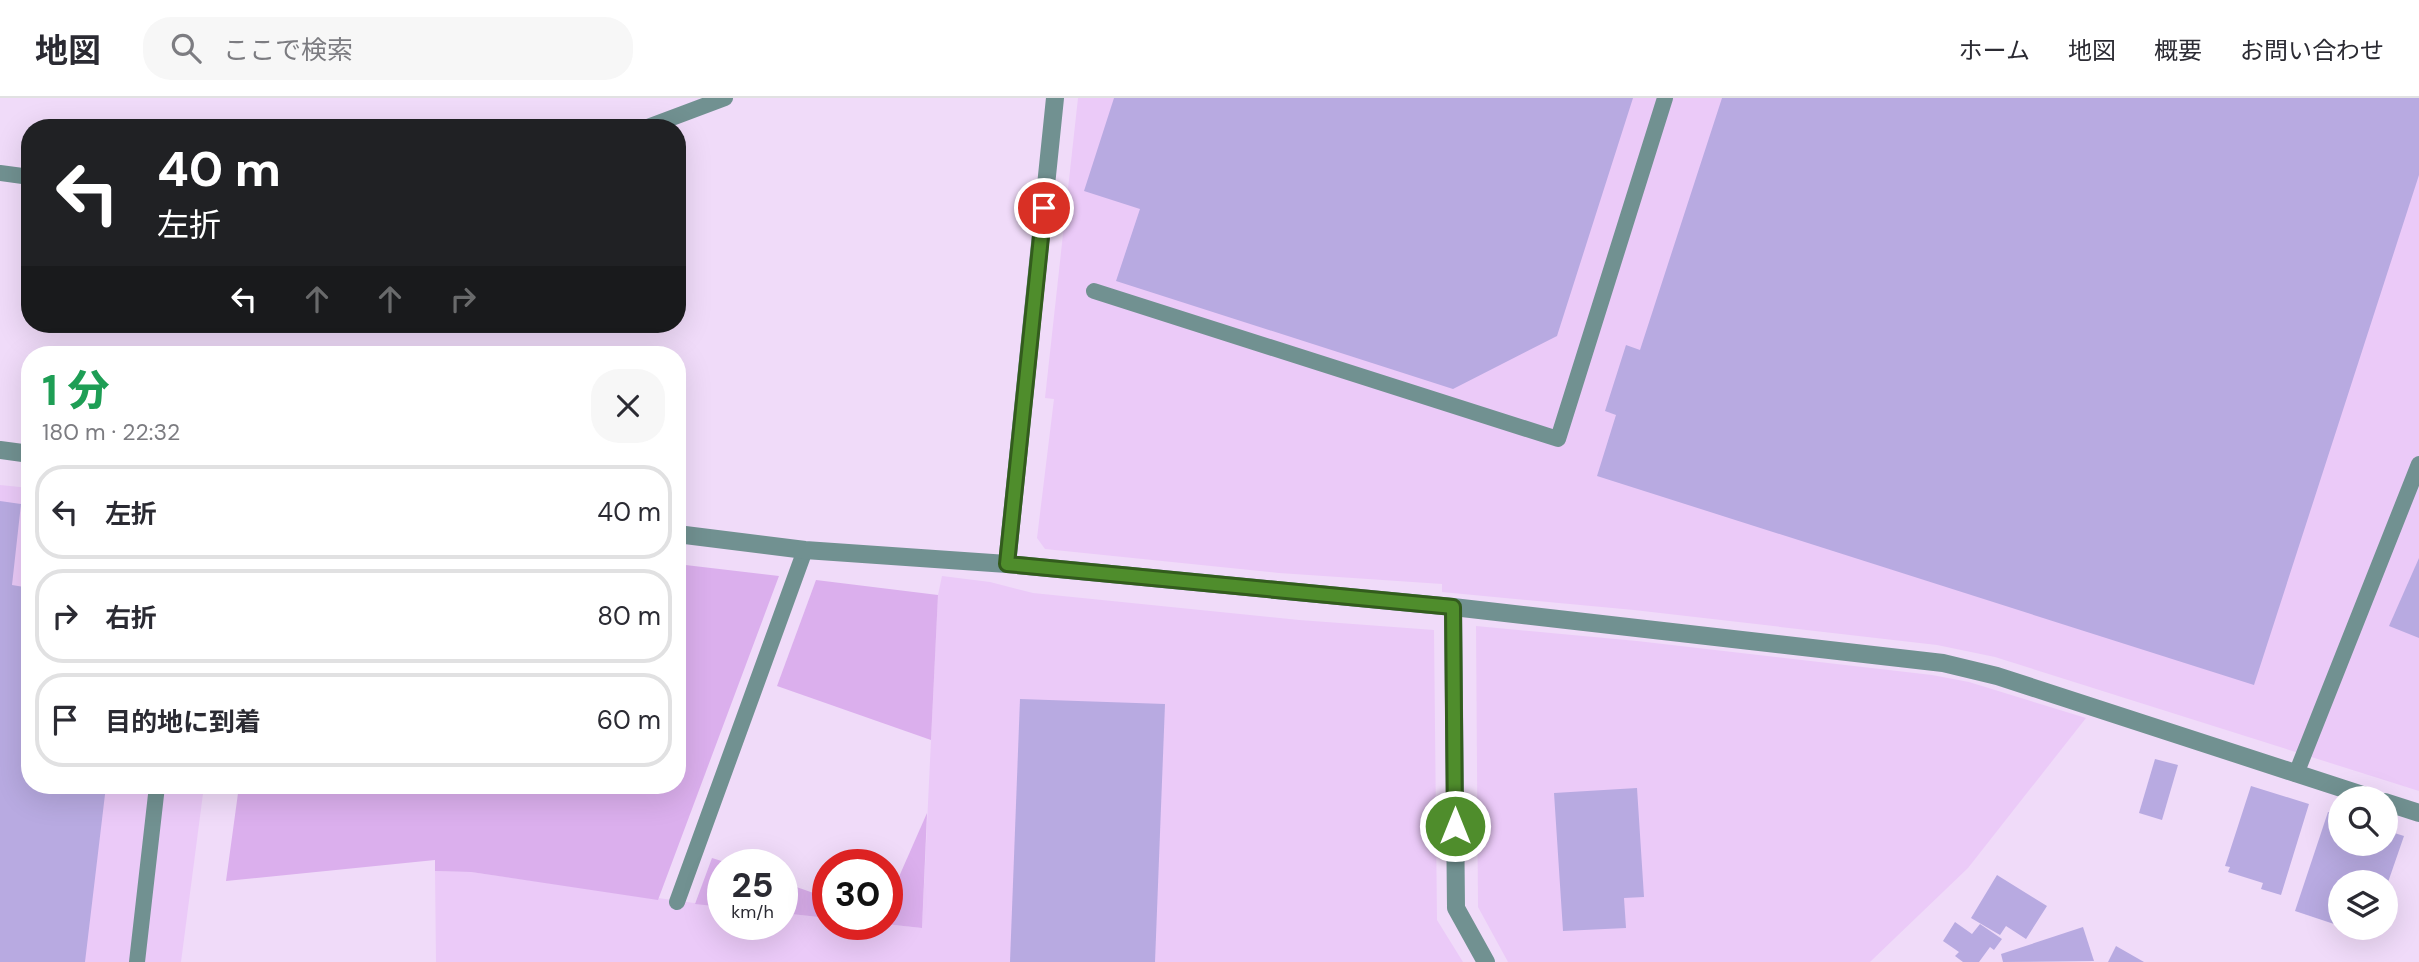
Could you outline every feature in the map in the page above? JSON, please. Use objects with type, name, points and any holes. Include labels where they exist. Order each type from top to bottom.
[{"type":"street","points":[[1007,564],[1055,98]]},
{"type":"street","points":[[0,450],[21,453]]},
{"type":"street","points":[[686,535],[805,550],[1007,564],[1453,607],[1943,663],[1997,676],[2334,786]]},
{"type":"street","points":[[1453,607],[1455,908],[1486,962]]},
{"type":"street","points":[[2398,806],[2419,813]]},
{"type":"lane","points":[[669,119],[725,98]]},
{"type":"lane","points":[[1094,291],[1558,439],[1665,98]]},
{"type":"lane","points":[[0,173],[21,176]]},
{"type":"lane","points":[[2296,774],[2419,464]]},
{"type":"lane","points":[[677,902],[805,550]]},
{"type":"lane","points":[[137,962],[156,794]]},
{"type":"shaded area","points":[[1078,98],[2419,98],[2419,791],[1995,657],[1937,645],[1634,610],[1442,592],[1442,584],[1279,573],[1045,549],[1037,538],[1054,399],[1045,398]]},
{"type":"shaded area","points":[[0,485],[21,487],[21,794],[203,794],[181,962],[0,962]]},
{"type":"shaded area","points":[[686,565],[779,576],[658,900],[471,872],[435,871],[435,860],[226,881],[238,794],[686,794]]},
{"type":"shaded area","points":[[942,576],[990,582],[1033,593],[1299,620],[1434,630],[1437,920],[1463,962],[436,962],[435,871],[471,872],[707,905],[707,940],[798,940],[798,915],[812,916],[812,940],[903,940],[903,926],[922,928],[938,595]]},
{"type":"shaded area","points":[[816,580],[938,595],[931,740],[777,686]]},
{"type":"shaded area","points":[[1476,626],[1637,641],[1932,675],[1969,682],[2086,718],[1968,868],[1870,962],[1508,962],[1478,907]]},
{"type":"shaded area","points":[[927,813],[922,928],[903,926],[903,868]]},
{"type":"shaded area","points":[[707,872],[707,905],[695,904]]},
{"type":"shaded area","points":[[798,888],[812,892],[812,916],[798,915]]},
{"type":"building","points":[[1114,98],[1633,98],[1557,336],[1453,389],[1116,281],[1140,209],[1084,191]]},
{"type":"building","points":[[1722,98],[2419,98],[2419,175],[2254,685],[1597,476],[1616,415],[1605,411],[1626,345],[1640,350]]},
{"type":"building","points":[[0,501],[21,504],[12,585],[21,586],[21,794],[105,794],[85,962],[0,962]]},
{"type":"building","points":[[2419,558],[2419,638],[2389,626]]},
{"type":"building","points":[[1020,699],[1165,704],[1155,962],[1010,962]]},
{"type":"building","points":[[2155,759],[2178,765],[2162,820],[2139,813]]},
{"type":"building","points":[[2251,786],[2309,804],[2281,895],[2261,889],[2263,883],[2228,872],[2230,867],[2225,866]]},
{"type":"building","points":[[1637,788],[1644,897],[1624,898],[1626,928],[1563,931],[1554,793]]},
{"type":"building","points":[[2328,812],[2328,856],[2397,856],[2392,870],[2328,870],[2328,922],[2295,911]]},
{"type":"building","points":[[2398,834],[2404,836],[2398,853]]},
{"type":"building","points":[[1997,875],[2047,906],[2026,939],[2006,926],[2000,935],[1971,918]]},
{"type":"building","points":[[1955,922],[1972,934],[1980,924],[2002,939],[1994,950],[1990,947],[1979,962],[1963,962],[1955,956],[1959,952],[1943,941]]},
{"type":"building","points":[[2083,927],[2094,961],[2003,962],[2001,954]]},
{"type":"building","points":[[2116,946],[2144,962],[2108,962]]},
{"type":"route","points":[[1044,208],[1007,564],[1453,607],[1455,826]]}]
